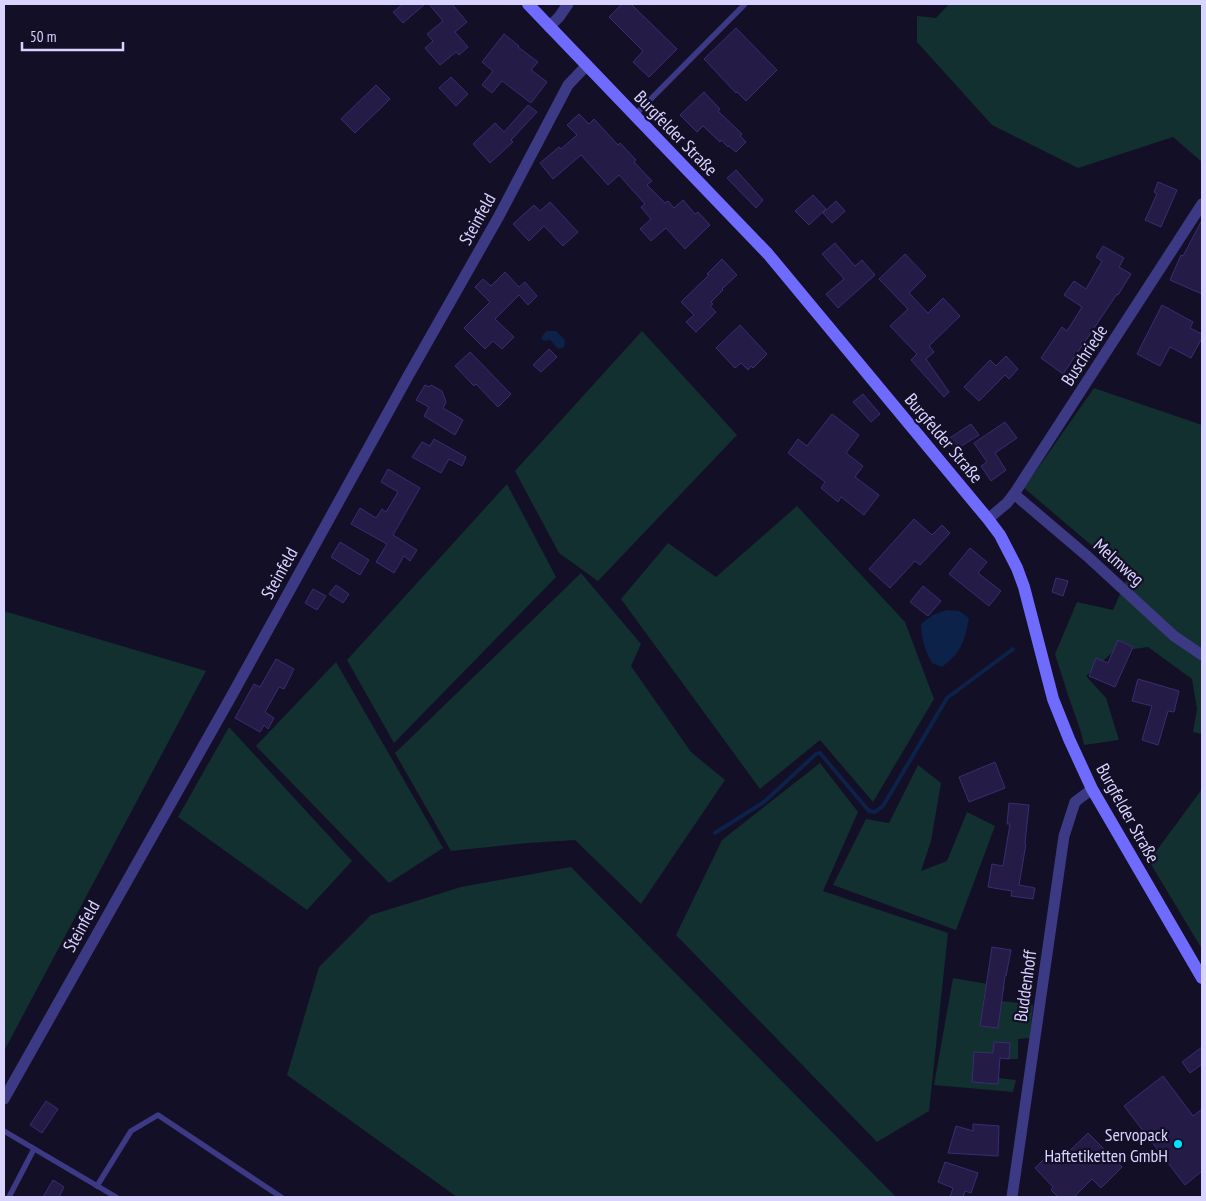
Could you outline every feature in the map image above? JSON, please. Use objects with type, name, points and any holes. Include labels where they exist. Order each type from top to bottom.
[{"type":"street","name":"Burgfelder Straße","points":[[528,4],[768,254],[1000,535],[1017,568],[1024,587],[1053,699],[1069,739],[1092,789],[1202,978]]},
{"type":"street","points":[[549,26],[559,17],[568,4]]},
{"type":"street","name":"Steinfeld","points":[[4,1099],[232,695],[498,216],[568,84],[587,65]]},
{"type":"street","name":"Buschriede","points":[[988,519],[1007,504],[1014,494],[1202,204]]},
{"type":"street","name":"Melmweg","points":[[1014,494],[1087,556],[1174,636],[1202,655]]},
{"type":"street","name":"Buddenhoff","points":[[1012,1197],[1064,836],[1075,802],[1092,789]]},
{"type":"lane","points":[[635,115],[744,5]]},
{"type":"lane","points":[[96,1186],[131,1132],[158,1115],[281,1197]]},
{"type":"lane","points":[[4,1131],[116,1197]]},
{"type":"lane","points":[[9,1197],[34,1149]]},
{"type":"green space","points":[[949,4],[1202,4],[1202,162],[1173,137],[1078,168],[992,125],[917,42],[917,16],[936,18]]},
{"type":"green space","points":[[642,331],[737,435],[598,581],[559,553],[515,471]]},
{"type":"green space","points":[[1094,388],[1202,425],[1202,734],[1193,732],[1197,709],[1192,679],[1148,647],[1113,652],[1086,676],[1106,698],[1119,740],[1084,745],[1055,654],[1077,602],[1113,610],[1128,576],[1024,488]]},
{"type":"green space","points":[[507,484],[556,577],[394,743],[347,660]]},
{"type":"green space","points":[[797,506],[905,622],[934,699],[873,802],[820,740],[760,789],[621,599],[668,543],[716,577]]},
{"type":"green space","points":[[581,573],[641,644],[631,666],[691,752],[725,780],[641,904],[575,840],[451,851],[395,753]]},
{"type":"green space","points":[[4,611],[206,671],[4,1051]]},
{"type":"green space","points":[[336,662],[443,848],[389,883],[256,746]]},
{"type":"green space","points":[[229,727],[352,861],[307,910],[178,817]]},
{"type":"green space","points":[[820,763],[858,812],[823,891],[948,933],[929,1111],[877,1142],[676,935],[722,840]]},
{"type":"green space","points":[[918,765],[941,783],[931,841],[921,871],[947,861],[967,812],[995,826],[956,930],[833,885],[866,819],[889,823]]},
{"type":"green space","points":[[1202,789],[1202,949],[1149,861]]},
{"type":"green space","points":[[571,867],[896,1197],[457,1197],[287,1075],[319,967],[371,915],[461,887]]},
{"type":"green space","points":[[953,978],[1005,987],[1003,992],[985,990],[980,1026],[998,1028],[1002,1001],[1033,1005],[1030,1038],[1018,1039],[1018,1059],[1009,1059],[1010,1043],[994,1042],[993,1053],[974,1052],[972,1082],[998,1084],[999,1078],[1016,1080],[1013,1092],[934,1085]]},
{"type":"water","points":[[546,331],[556,331],[565,340],[564,347],[558,349],[550,340],[544,341],[541,338]]},
{"type":"water","points":[[947,610],[959,611],[969,618],[961,646],[949,662],[942,667],[932,663],[929,658],[924,644],[921,624],[933,615]]},
{"type":"building","points":[[403,4],[425,4],[403,23],[393,12]]},
{"type":"building","points":[[429,4],[452,4],[467,22],[455,32],[468,47],[459,55],[456,52],[440,65],[425,48],[433,41],[427,34],[443,21]]},
{"type":"building","points":[[622,4],[631,4],[677,49],[649,77],[633,62],[643,51],[609,17]]},
{"type":"building","points":[[736,28],[777,70],[746,101],[704,59]]},
{"type":"building","points":[[504,34],[538,62],[531,70],[547,82],[531,103],[502,81],[492,93],[482,85],[493,71],[482,62]]},
{"type":"building","points":[[451,77],[468,94],[456,106],[439,88]]},
{"type":"building","points":[[376,85],[390,99],[355,133],[341,119]]},
{"type":"building","points":[[704,92],[720,109],[718,111],[742,134],[740,136],[746,142],[736,152],[721,140],[720,142],[703,126],[697,132],[680,115]]},
{"type":"building","points":[[528,105],[537,112],[511,140],[513,142],[490,163],[473,144],[495,123],[504,132]]},
{"type":"building","points":[[579,114],[589,124],[594,119],[618,145],[620,143],[636,160],[634,162],[652,181],[647,185],[665,203],[668,201],[674,208],[683,200],[695,214],[698,212],[710,225],[685,249],[666,228],[651,241],[640,229],[651,219],[641,207],[645,204],[619,175],[608,185],[581,155],[553,179],[540,163],[559,147],[561,149],[577,135],[567,125]]},
{"type":"building","points":[[736,170],[763,200],[756,208],[727,178]]},
{"type":"building","points":[[1158,182],[1177,190],[1161,227],[1145,220],[1157,194],[1154,192]]},
{"type":"building","points":[[813,195],[826,209],[809,225],[795,211]]},
{"type":"building","points":[[836,201],[845,211],[832,223],[823,213]]},
{"type":"building","points":[[550,202],[578,232],[563,246],[544,226],[529,241],[513,224],[534,205],[540,211]]},
{"type":"building","points":[[1202,220],[1202,294],[1170,280],[1181,255],[1183,256]]},
{"type":"building","points":[[835,243],[855,266],[862,260],[875,275],[838,308],[826,294],[844,279],[822,254]]},
{"type":"building","points":[[1103,246],[1124,258],[1119,267],[1131,274],[1063,374],[1041,358],[1062,327],[1067,331],[1082,307],[1064,295],[1074,281],[1086,289],[1102,261],[1096,257]]},
{"type":"building","points":[[905,254],[926,276],[909,293],[928,313],[943,298],[960,316],[929,346],[934,352],[926,359],[949,392],[944,397],[911,360],[917,354],[890,326],[908,309],[879,279]]},
{"type":"building","points":[[722,259],[737,275],[711,302],[713,304],[710,306],[716,312],[696,332],[686,322],[694,315],[681,302],[709,275],[707,274]]},
{"type":"building","points":[[505,272],[519,287],[525,282],[537,296],[528,305],[519,295],[495,319],[514,337],[502,349],[493,341],[485,349],[464,328],[490,302],[475,287],[483,279],[491,286]]},
{"type":"building","points":[[1162,305],[1193,322],[1190,328],[1202,334],[1202,338],[1191,358],[1170,347],[1160,366],[1137,354]]},
{"type":"building","points":[[740,325],[767,354],[753,368],[751,366],[748,370],[741,363],[735,368],[716,348]]},
{"type":"building","points":[[549,349],[557,357],[541,372],[533,365]]},
{"type":"building","points":[[470,352],[511,394],[498,407],[455,366]]},
{"type":"building","points":[[1006,356],[1018,369],[1009,379],[1005,375],[979,401],[964,387],[990,360],[996,366]]},
{"type":"building","points":[[425,385],[429,387],[431,385],[442,391],[446,402],[443,408],[463,420],[455,435],[424,416],[429,407],[416,400]]},
{"type":"building","points":[[863,394],[880,414],[871,422],[853,402]]},
{"type":"building","points":[[832,414],[859,435],[846,453],[863,466],[855,477],[879,495],[864,515],[841,497],[838,502],[821,488],[825,482],[788,453],[798,439],[807,446]]},
{"type":"building","points":[[1005,422],[1017,438],[995,453],[1006,470],[991,481],[981,466],[987,462],[974,443]]},
{"type":"building","points":[[971,424],[979,435],[955,450],[948,439]]},
{"type":"building","points":[[434,439],[466,457],[462,466],[449,459],[441,473],[412,457],[422,442],[430,446]]},
{"type":"building","points":[[388,469],[420,488],[393,535],[417,550],[410,561],[404,556],[394,573],[376,562],[387,544],[351,524],[360,508],[376,518],[382,509],[386,512],[398,492],[381,482]]},
{"type":"building","points":[[914,519],[932,535],[942,525],[950,533],[920,565],[915,561],[890,588],[869,569]]},
{"type":"building","points":[[340,542],[369,560],[360,575],[331,557]]},
{"type":"building","points":[[970,548],[987,562],[978,573],[1001,591],[989,606],[949,574]]},
{"type":"building","points":[[1056,578],[1068,581],[1063,596],[1052,592]]},
{"type":"building","points":[[336,585],[349,594],[343,603],[329,594]]},
{"type":"building","points":[[923,586],[941,601],[928,616],[910,602]]},
{"type":"building","points":[[313,589],[326,596],[317,610],[305,603]]},
{"type":"building","points":[[1118,640],[1133,647],[1115,687],[1089,676],[1096,658],[1108,663]]},
{"type":"building","points":[[276,659],[294,669],[284,689],[279,687],[265,712],[274,718],[268,729],[264,725],[260,732],[235,718],[254,684],[260,687]]},
{"type":"building","points":[[1138,679],[1179,691],[1174,712],[1168,711],[1158,745],[1142,740],[1152,706],[1132,701]]},
{"type":"building","points":[[995,762],[1005,788],[969,802],[959,777]]},
{"type":"building","points":[[1009,803],[1029,805],[1026,844],[1019,885],[1035,888],[1033,899],[1011,896],[1012,891],[988,887],[992,864],[1003,866],[1010,824],[1007,824]]},
{"type":"building","points":[[992,947],[1011,950],[1005,976],[998,1028],[980,1026]]},
{"type":"building","points":[[994,1042],[1010,1043],[1009,1059],[1000,1058],[998,1084],[972,1082],[974,1052],[993,1053]]},
{"type":"building","points":[[1202,1047],[1202,1064],[1190,1073],[1182,1062]]},
{"type":"building","name":"Servopack Haftetiketten GmbH","points":[[1163,1076],[1193,1116],[1202,1109],[1202,1171],[1185,1185],[1124,1106]]},
{"type":"building","points":[[46,1101],[58,1109],[42,1133],[30,1125]]},
{"type":"building","points":[[973,1124],[999,1126],[998,1156],[948,1153],[956,1126],[973,1131]]},
{"type":"building","points":[[1088,1133],[1122,1167],[1101,1188],[1092,1179],[1074,1197],[1058,1197],[1051,1190],[1053,1187],[1035,1168],[1050,1153],[1059,1161]]},
{"type":"building","points":[[945,1162],[978,1173],[971,1193],[965,1191],[963,1197],[950,1197],[953,1188],[938,1182]]},
{"type":"building","points":[[53,1180],[64,1187],[59,1197],[43,1197]]},
{"type":"waterway","points":[[715,833],[764,802],[816,754],[820,753],[869,811],[875,812],[883,806],[947,698],[1013,649]]},
{"type":"place","name":"Servopack Haftetiketten GmbH","points":[[1178,1144]]}]
